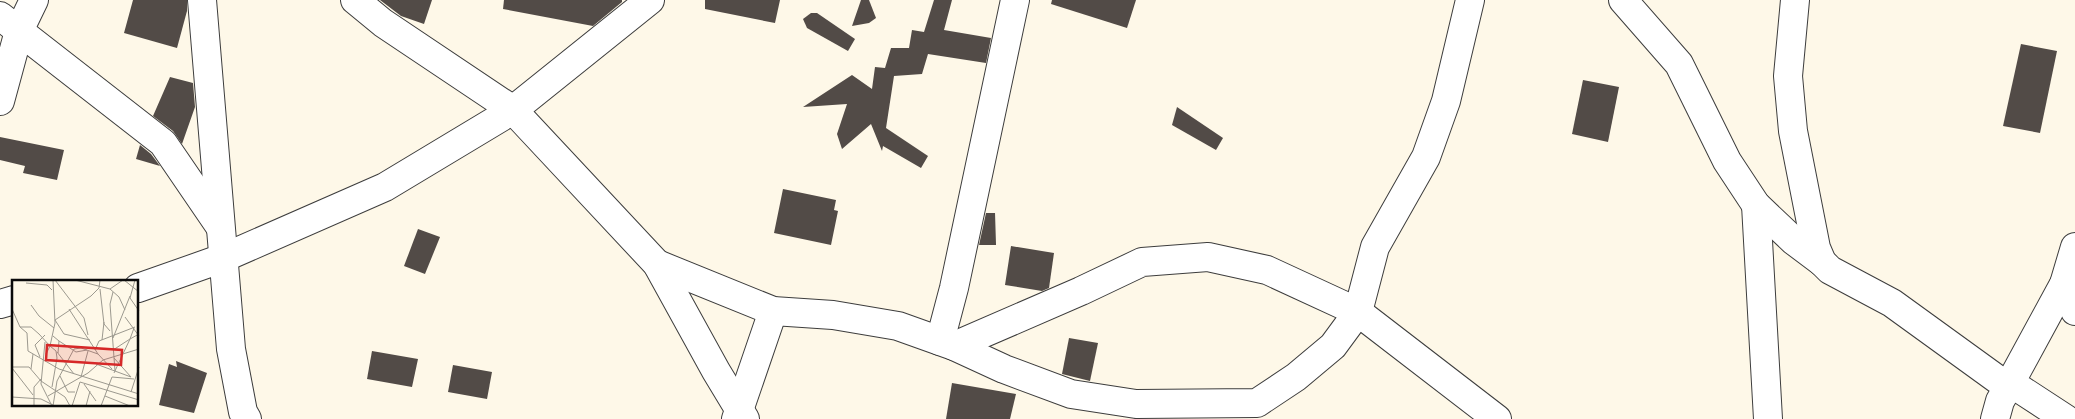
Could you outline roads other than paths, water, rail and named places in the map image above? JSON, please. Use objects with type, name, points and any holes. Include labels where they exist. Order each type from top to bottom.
[{"type":"street","points":[[0,101],[10,23],[34,0]]},
{"type":"street","points":[[202,0],[231,349],[242,417]]},
{"type":"street","points":[[355,0],[383,24],[513,110],[657,264],[740,416]]},
{"type":"street","points":[[139,288],[223,258],[385,187],[513,110],[650,0]]},
{"type":"street","points":[[947,343],[954,288],[1015,0]]},
{"type":"street","points":[[657,264],[773,311],[833,315],[898,326],[947,343],[1004,369],[1071,394],[1135,411],[1262,411],[1296,377],[1333,346],[1358,312],[1375,247],[1426,157],[1446,101],[1470,0]]},
{"type":"street","points":[[1623,0],[1679,64],[1726,161],[1756,205],[1794,241],[1830,270],[1892,304],[2008,387],[2020,390],[2066,419]]},
{"type":"street","points":[[1795,0],[1788,76],[1793,131],[1816,248],[1822,262]]},
{"type":"street","points":[[10,23],[163,143],[220,226]]},
{"type":"street","points":[[1756,205],[1768,419]]},
{"type":"street","points":[[1994,419],[2000,401],[2064,284],[2075,247]]},
{"type":"street","points":[[947,343],[1081,291],[1142,262],[1208,257],[1267,270],[1358,312],[1497,419]]},
{"type":"street","points":[[2064,284],[2075,311]]},
{"type":"street","points":[[740,416],[773,311]]}]
